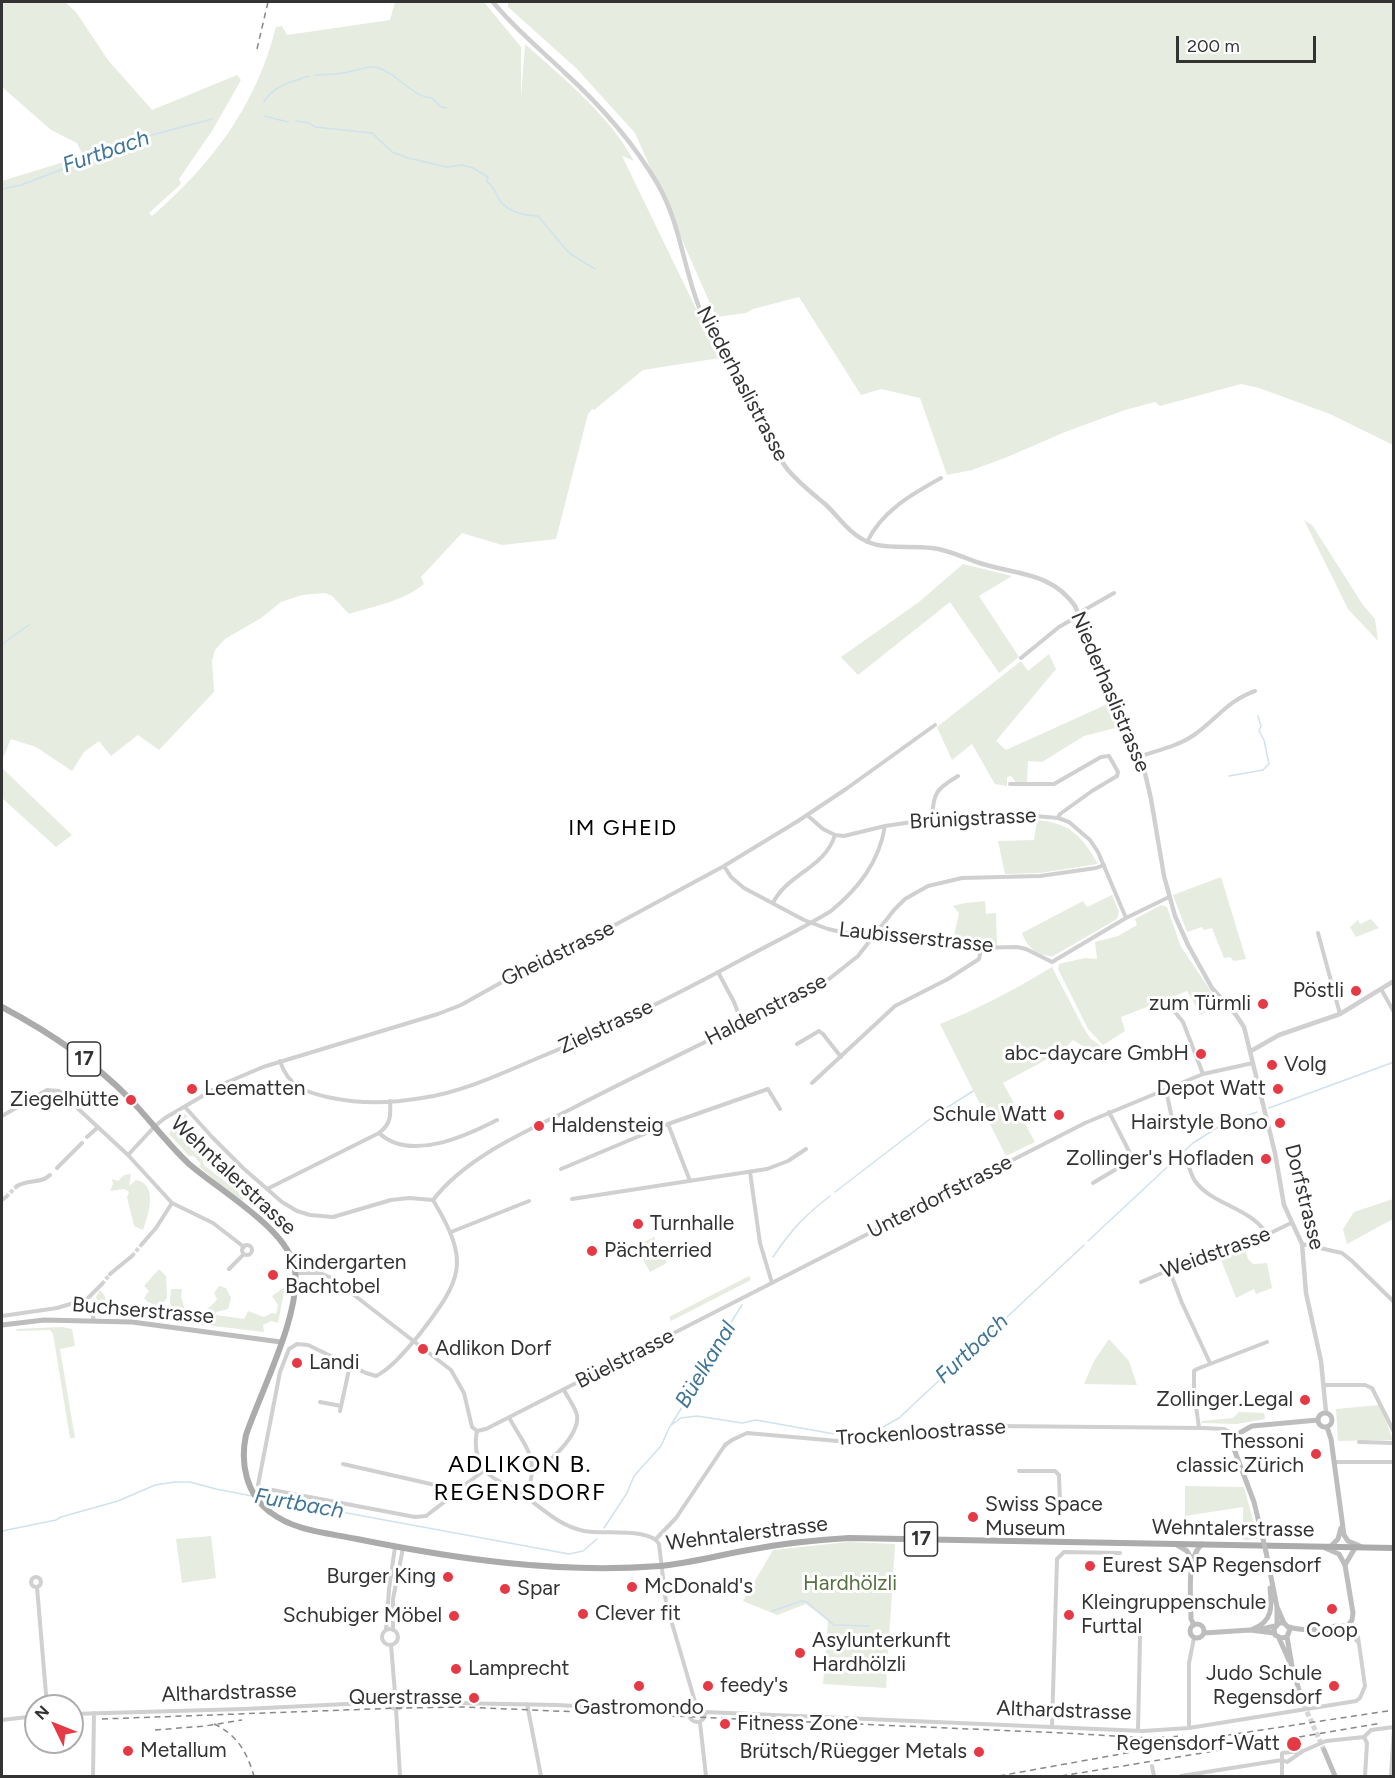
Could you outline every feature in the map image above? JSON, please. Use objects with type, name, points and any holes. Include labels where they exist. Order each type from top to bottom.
[{"type":"main road","name":"Wehntalerstrasse","points":[[2,1007],[73,1050],[113,1082],[189,1163],[277,1236],[292,1257],[296,1273]]},
{"type":"main road","name":"17","points":[[296,1273],[292,1309],[246,1435],[243,1463],[248,1483],[262,1505],[281,1520],[297,1526],[395,1547],[553,1568],[660,1566]]},
{"type":"main road","name":"Buchserstrasse","points":[[2,1325],[44,1320],[136,1322],[281,1342]]},
{"type":"main road","points":[[1326,1412],[1330,1414],[1331,1424],[1321,1426],[1318,1420],[1321,1413],[1326,1412]]},
{"type":"main road","points":[[1292,1666],[1276,1631],[1277,1607],[1263,1539],[1254,1502],[1234,1449],[1236,1435],[1252,1426],[1318,1420]]},
{"type":"main road","points":[[1327,1426],[1331,1439],[1342,1526],[1348,1541],[1364,1548]]},
{"type":"main road","points":[[1194,1625],[1190,1632],[1194,1638],[1200,1638],[1204,1633],[1306,1629],[1339,1631],[1347,1627],[1352,1620],[1353,1613],[1346,1565],[1339,1554],[1327,1547],[1338,1539],[1342,1526]]},
{"type":"main road","name":"Wehntalerstrasse","points":[[660,1566],[782,1544],[849,1538],[1394,1548]]},
{"type":"main road","points":[[1175,1544],[1187,1551],[1192,1560]]},
{"type":"main road","points":[[1194,1625],[1191,1618],[1192,1560],[1202,1544]]},
{"type":"main road","points":[[1346,1565],[1355,1548]]},
{"type":"main road","points":[[1253,1630],[1269,1616],[1272,1606],[1270,1588],[1272,1580]]},
{"type":"main road","points":[[1277,1607],[1287,1630],[1292,1666],[1303,1704]]},
{"type":"main road","points":[[1194,1625],[1201,1625],[1204,1633]]},
{"type":"main road","points":[[1276,1631],[1287,1630]]},
{"type":"main road","points":[[1324,1750],[1335,1776]]},
{"type":"street","name":"Niederhaslistrasse","points":[[495,2],[518,29],[583,90],[610,120],[663,192],[674,216],[695,296],[708,328],[751,399],[785,466],[797,480],[838,516],[848,529],[867,542],[878,546],[941,549],[982,564],[1039,578],[1060,589],[1071,600],[1141,756],[1169,897],[1188,945],[1212,988],[1244,1027],[1253,1063]]},
{"type":"street","points":[[867,542],[895,507],[910,495],[941,478]]},
{"type":"street","points":[[1021,658],[1059,627],[1114,593]]},
{"type":"street","points":[[1141,756],[1177,745],[1188,739],[1236,699],[1255,691]]},
{"type":"street","name":"Gheidstrasse","points":[[128,1155],[155,1126],[223,1084],[280,1061],[406,1025],[461,1005],[545,958],[563,953],[639,913],[724,866],[807,815],[934,725]]},
{"type":"street","points":[[1010,784],[1050,785],[1101,757],[1109,756],[1118,772],[1117,776],[1087,794],[1060,814],[1058,818]]},
{"type":"street","points":[[932,819],[933,798],[938,790],[958,776]]},
{"type":"street","name":"Brünigstrasse","points":[[834,834],[854,834],[885,826],[932,819],[1011,814],[1058,818],[1080,830],[1090,840],[1104,865],[1126,918]]},
{"type":"street","points":[[773,903],[784,886],[822,858],[829,847],[834,834],[823,829],[807,815]]},
{"type":"street","name":"Zielstrasse","points":[[280,1061],[294,1085],[310,1094],[339,1099],[390,1101],[423,1098],[460,1089],[524,1064],[621,1021],[831,911],[846,898],[876,859],[885,826]]},
{"type":"street","name":"Haldenstrasse","points":[[433,1200],[456,1175],[483,1156],[553,1118],[829,979],[858,956],[887,916],[919,891],[938,883],[962,878],[1040,876],[1104,865]]},
{"type":"street","name":"Laubisserstrasse","points":[[724,866],[737,883],[811,923],[837,931],[981,948],[1017,947],[1052,962],[1126,918]]},
{"type":"street","points":[[1126,918],[1169,897]]},
{"type":"street","points":[[1318,933],[1340,1014]]},
{"type":"street","points":[[812,1083],[895,1006],[948,979],[979,959],[981,948]]},
{"type":"street","points":[[718,972],[742,1023]]},
{"type":"street","points":[[1251,1051],[1279,1035],[1340,1014],[1394,981]]},
{"type":"street","points":[[1381,988],[1394,1012]]},
{"type":"street","points":[[1167,1002],[1183,1022],[1203,1074]]},
{"type":"street","points":[[797,1044],[819,1031],[842,1057]]},
{"type":"street","name":"Unterdorfstrasse","points":[[772,1284],[1109,1112],[1203,1074],[1253,1063]]},
{"type":"street","name":"Dorfstrasse","points":[[1253,1063],[1275,1153],[1284,1205],[1302,1244],[1306,1293],[1317,1338],[1326,1412]]},
{"type":"street","points":[[561,1169],[668,1124],[768,1089],[780,1109]]},
{"type":"street","points":[[1166,1089],[1174,1128]]},
{"type":"street","points":[[2,1116],[47,1090],[59,1091],[128,1155],[172,1203],[213,1223],[244,1247]]},
{"type":"street","points":[[267,1189],[379,1133],[391,1117],[390,1101]]},
{"type":"street","points":[[185,1107],[212,1137],[267,1189],[297,1211],[322,1217],[345,1215],[392,1200],[409,1198],[433,1200],[456,1244],[457,1259],[453,1286],[444,1303],[414,1341],[376,1376],[302,1343],[289,1349],[280,1372],[258,1482],[260,1488],[415,1517],[426,1516],[452,1496],[454,1487]]},
{"type":"street","points":[[1093,1183],[1133,1159],[1109,1112]]},
{"type":"street","points":[[379,1133],[384,1138],[403,1146],[424,1146],[458,1136],[497,1120]]},
{"type":"street","points":[[668,1124],[690,1181]]},
{"type":"street","points":[[87,1137],[97,1128]]},
{"type":"street","points":[[57,1168],[82,1143]]},
{"type":"street","points":[[572,1199],[767,1169],[788,1161],[806,1149]]},
{"type":"street","points":[[1185,1154],[1196,1182],[1210,1193],[1247,1214],[1268,1234]]},
{"type":"street","points":[[750,1172],[759,1244],[772,1284]]},
{"type":"street","points":[[17,1186],[24,1182],[46,1179],[50,1175]]},
{"type":"street","points":[[2,1200],[6,1197]]},
{"type":"street","points":[[451,1232],[530,1201]]},
{"type":"street","points":[[142,1244],[156,1228],[172,1203]]},
{"type":"street","name":"Weidstrasse","points":[[1142,1282],[1168,1269],[1217,1250],[1242,1244],[1291,1223]]},
{"type":"street","points":[[1302,1244],[1342,1253],[1393,1301]]},
{"type":"street","points":[[244,1247],[249,1245],[252,1251],[250,1255],[244,1254]]},
{"type":"street","points":[[229,1269],[244,1254],[244,1247]]},
{"type":"street","points":[[110,1275],[132,1256]]},
{"type":"street","points":[[1168,1269],[1210,1363]]},
{"type":"street","points":[[296,1273],[327,1275],[454,1373],[464,1393],[472,1426],[477,1431],[476,1451],[485,1470],[466,1484],[438,1487],[343,1464]]},
{"type":"street","points":[[2,1316],[57,1308],[87,1299],[102,1284]]},
{"type":"street","name":"Büelstrasse","points":[[477,1431],[486,1430],[772,1284]]},
{"type":"street","points":[[87,1299],[94,1320]]},
{"type":"street","points":[[1199,1428],[1193,1375],[1197,1368],[1267,1342]]},
{"type":"street","points":[[320,1402],[341,1408],[351,1365]]},
{"type":"street","points":[[1324,1385],[1365,1385],[1372,1388],[1394,1432]]},
{"type":"street","points":[[533,1472],[536,1472],[561,1450],[577,1420],[576,1412],[564,1390]]},
{"type":"street","points":[[508,1417],[529,1449],[533,1472],[531,1488],[526,1497]]},
{"type":"street","name":"Trockenloostrasse","points":[[656,1539],[676,1518],[725,1446],[747,1433],[849,1443],[929,1431],[997,1425],[1224,1429],[1236,1435]]},
{"type":"street","points":[[1359,1442],[1394,1443]]},
{"type":"street","points":[[1334,1462],[1394,1462]]},
{"type":"street","name":"Wehntalerstrasse","points":[[485,1470],[494,1479],[526,1497],[550,1516],[573,1528],[593,1533],[649,1535],[659,1544],[660,1566]]},
{"type":"street","points":[[1019,1471],[1056,1471],[1059,1475],[1060,1502]]},
{"type":"street","points":[[395,1547],[386,1630],[382,1638],[385,1643],[391,1645],[396,1643],[398,1638],[393,1630],[394,1594],[403,1548]]},
{"type":"street","points":[[1052,1726],[1057,1559],[1064,1552],[1120,1553]]},
{"type":"street","points":[[660,1566],[666,1603],[696,1705],[705,1712],[706,1719],[700,1723]]},
{"type":"street","points":[[36,1587],[47,1694]]},
{"type":"street","name":"Althardstrasse","points":[[705,1712],[1138,1731],[1189,1728],[1356,1701],[1360,1698],[1365,1686],[1356,1632],[1353,1628],[1347,1627]]},
{"type":"street","points":[[386,1630],[393,1630]]},
{"type":"street","points":[[1138,1731],[1140,1637]]},
{"type":"street","points":[[1189,1728],[1190,1663],[1194,1638]]},
{"type":"street","points":[[391,1645],[395,1693]]},
{"type":"street","points":[[395,1693],[391,1695],[388,1702],[396,1709]]},
{"type":"street","points":[[395,1693],[401,1696],[403,1702]]},
{"type":"street","name":"Althardstrasse","points":[[84,1713],[388,1702]]},
{"type":"street","points":[[403,1702],[527,1704],[689,1712]]},
{"type":"street","points":[[396,1709],[403,1702]]},
{"type":"street","points":[[527,1704],[541,1776]]},
{"type":"street","points":[[689,1712],[692,1706],[696,1705]]},
{"type":"street","points":[[396,1709],[400,1776]]},
{"type":"street","points":[[689,1712],[693,1720],[700,1723]]},
{"type":"street","points":[[93,1776],[94,1713]]},
{"type":"street","points":[[2,1720],[24,1717]]},
{"type":"street","points":[[700,1723],[706,1776]]},
{"type":"street","points":[[1181,1776],[1290,1760],[1303,1751],[1326,1741],[1365,1737],[1371,1730],[1394,1728],[1391,1776]]},
{"type":"street","points":[[1365,1737],[1367,1743],[1365,1776]]},
{"type":"street","points":[[1282,1776],[1280,1756],[1284,1752],[1303,1751]]},
{"type":"street","points":[[1152,1766],[1154,1776]]},
{"type":"green space","points":[[2,2],[65,2],[76,12],[108,60],[152,110],[237,75],[241,80],[212,131],[179,179],[181,184],[149,213],[152,216],[194,176],[229,132],[257,83],[276,27],[282,26],[287,35],[390,20],[395,2],[484,2],[521,47],[521,98],[525,44],[585,98],[624,144],[634,161],[622,156],[720,358],[643,370],[594,410],[592,409],[588,414],[556,539],[502,545],[462,533],[421,577],[424,584],[416,590],[388,602],[349,614],[332,596],[325,593],[302,595],[281,602],[261,618],[225,639],[215,650],[212,661],[214,692],[159,750],[138,735],[111,756],[99,741],[84,752],[72,771],[36,747],[11,739],[2,760],[2,181],[83,156],[77,143],[51,130],[2,87]]},
{"type":"green space","points":[[508,2],[1393,2],[1393,445],[1330,414],[1259,388],[1241,384],[1160,406],[1155,402],[1125,410],[1065,432],[1005,458],[972,470],[947,475],[920,398],[881,389],[861,395],[799,297],[753,309],[746,313],[716,317],[635,133],[576,68],[508,7]]},
{"type":"green space","points":[[1304,520],[1312,525],[1363,605],[1375,619],[1378,641],[1348,609]]},
{"type":"green space","points":[[963,564],[1012,576],[979,596],[1019,657],[999,673],[950,602],[858,675],[841,657],[919,602]]},
{"type":"green space","points":[[1049,654],[1056,669],[996,741],[1006,750],[1112,702],[1123,726],[1084,736],[1042,762],[1028,761],[1027,783],[1017,784],[1011,776],[1007,777],[1007,786],[995,784],[972,744],[952,760],[937,727],[1021,661],[1028,671]]},
{"type":"green space","points":[[2,768],[72,835],[56,847],[2,798]]},
{"type":"green space","points":[[1037,820],[1058,824],[1074,833],[1098,864],[1040,873],[1005,874],[998,841],[1034,840]]},
{"type":"green space","points":[[1221,877],[1246,959],[1234,961],[1230,957],[1224,958],[1212,928],[1204,930],[1202,927],[1187,932],[1173,895]]},
{"type":"green space","points":[[1112,895],[1119,912],[1117,919],[1053,956],[1037,952],[1024,938],[1022,933],[1083,901],[1087,907]]},
{"type":"green space","points":[[985,901],[986,914],[996,913],[997,946],[971,947],[952,944],[959,913],[953,906]]},
{"type":"green space","points":[[1161,905],[1167,907],[1181,947],[1219,1003],[1201,1015],[1187,991],[1121,1017],[1125,1031],[1103,1045],[1088,1029],[1058,969],[1059,964],[1085,958],[1097,959],[1095,942],[1118,936],[1137,925],[1135,919]]},
{"type":"green space","points":[[1371,919],[1379,928],[1356,937],[1350,927],[1358,920],[1360,924]]},
{"type":"green space","points":[[1052,967],[1090,1038],[1112,1055],[1101,1057],[1073,1040],[1062,1051],[1003,1083],[1035,1142],[1006,1156],[940,1024],[997,998]]},
{"type":"green space","points":[[1289,1054],[1292,1059],[1298,1060],[1303,1066],[1309,1068],[1290,1074],[1284,1056]]},
{"type":"green space","points":[[185,1114],[188,1118],[182,1128],[206,1157],[203,1161],[204,1165],[238,1192],[249,1192],[240,1203],[199,1166],[201,1164],[194,1156],[189,1156],[169,1134],[177,1119]]},
{"type":"green space","points":[[131,1174],[129,1186],[136,1180],[148,1188],[150,1194],[149,1209],[143,1230],[134,1226],[127,1197],[129,1192],[124,1189],[110,1191],[113,1184],[112,1179],[118,1181],[124,1175]]},
{"type":"green space","points":[[1393,1199],[1393,1219],[1347,1244],[1343,1229],[1354,1212]]},
{"type":"green space","points":[[654,1237],[667,1263],[650,1272],[636,1246]]},
{"type":"green space","points":[[1244,1245],[1248,1259],[1253,1264],[1267,1263],[1272,1288],[1256,1294],[1254,1289],[1236,1298],[1218,1252]]},
{"type":"green space","points":[[159,1269],[166,1276],[167,1298],[160,1307],[144,1298],[149,1291],[144,1286]]},
{"type":"green space","points":[[749,1276],[751,1280],[671,1321],[669,1317]]},
{"type":"green space","points":[[219,1286],[226,1288],[231,1298],[228,1309],[216,1312],[216,1315],[244,1319],[248,1311],[264,1317],[272,1313],[276,1314],[278,1305],[272,1296],[285,1287],[278,1323],[271,1321],[263,1325],[264,1332],[120,1315],[105,1310],[96,1297],[100,1290],[105,1296],[106,1308],[123,1313],[144,1308],[172,1313],[171,1289],[182,1289],[181,1296],[186,1314],[204,1314],[217,1299],[214,1293]]},
{"type":"green space","points":[[62,1327],[72,1329],[75,1346],[60,1349],[75,1438],[70,1438],[53,1334],[50,1330],[16,1331],[17,1329]]},
{"type":"green space","points":[[1109,1339],[1129,1361],[1137,1385],[1084,1384],[1094,1361]]},
{"type":"green space","points":[[1380,1405],[1393,1440],[1338,1441],[1336,1409]]},
{"type":"green space","points":[[1239,1412],[1264,1413],[1265,1419],[1237,1424],[1202,1423],[1201,1421],[1233,1418]]},
{"type":"green space","points":[[1185,1486],[1244,1487],[1258,1539],[1243,1540],[1243,1507],[1185,1516]]},
{"type":"green space","points":[[211,1536],[216,1578],[182,1583],[176,1539]]},
{"type":"green space","name":"Hardhölzli","points":[[848,1542],[895,1544],[886,1688],[823,1684],[828,1621],[806,1604],[777,1615],[743,1601],[773,1550]]},
{"type":"waterway","points":[[315,75],[340,74],[375,67],[446,108]]},
{"type":"waterway","points":[[264,102],[278,88],[309,76]]},
{"type":"waterway","name":"Furtbach","points":[[264,116],[288,122]]},
{"type":"waterway","name":"Furtbach","points":[[2,189],[21,185],[152,135],[212,119]]},
{"type":"waterway","points":[[296,121],[309,123],[315,127],[372,133],[392,152],[408,158],[447,167],[462,165],[473,168],[488,177],[487,182],[504,205],[518,213],[538,216],[569,253],[595,269]]},
{"type":"waterway","points":[[2,644],[29,625]]},
{"type":"waterway","points":[[1229,776],[1263,770],[1269,764],[1264,740],[1259,731],[1261,726],[1258,716]]},
{"type":"waterway","name":"Furtbach","points":[[1269,1108],[1394,1062]]},
{"type":"waterway","points":[[835,1192],[934,1116],[973,1091]]},
{"type":"waterway","name":"Furtbach","points":[[1088,1241],[1193,1143],[1220,1126],[1257,1112]]},
{"type":"waterway","points":[[773,1257],[798,1224],[830,1196]]},
{"type":"waterway","name":"Furtbach","points":[[851,1436],[876,1431],[899,1418],[1084,1245]]},
{"type":"waterway","name":"Büelkanal","points":[[671,1425],[692,1391],[696,1378],[742,1305]]},
{"type":"waterway","name":"Furtbach","points":[[604,1528],[627,1493],[634,1476],[661,1446],[670,1426],[681,1418],[697,1416],[742,1423],[756,1420],[840,1435]]},
{"type":"waterway","name":"Furtbach","points":[[2,1531],[56,1520],[118,1501],[155,1485],[175,1482],[190,1482],[252,1496]]},
{"type":"waterway","name":"Furtbach","points":[[260,1497],[569,1554],[583,1551],[597,1539]]},
{"type":"waterway","points":[[772,1611],[802,1601],[807,1602],[834,1625],[869,1626]]},
{"type":"tunnel","points":[[6,1197],[17,1186]]},
{"type":"tunnel","points":[[132,1256],[142,1244]]},
{"type":"tunnel","points":[[102,1284],[110,1274]]},
{"type":"tunnel","points":[[1304,1705],[1324,1750]]},
{"type":"railway","points":[[257,49],[268,2]]},
{"type":"railway","points":[[102,1719],[463,1707],[1149,1738],[1183,1736]]},
{"type":"railway","points":[[999,1776],[1215,1737],[1394,1710]]},
{"type":"railway","points":[[155,1730],[242,1720]]},
{"type":"railway","points":[[1299,1737],[1382,1723]]},
{"type":"railway","points":[[214,1724],[222,1728],[240,1745],[254,1776]]},
{"type":"railway","points":[[1061,1776],[1221,1750]]},
{"type":"place","name":"Pöstli","points":[[1356,991]]},
{"type":"place","name":"zum Türmli","points":[[1263,1004]]},
{"type":"place","name":"abc-daycare GmbH","points":[[1201,1054]]},
{"type":"place","name":"Volg","points":[[1272,1065]]},
{"type":"place","name":"Leematten","points":[[192,1089]]},
{"type":"place","name":"Depot Watt","points":[[1278,1089]]},
{"type":"place","name":"Ziegelhütte","points":[[131,1100]]},
{"type":"place","name":"Schule Watt","points":[[1059,1115]]},
{"type":"place","name":"Hairstyle Bono","points":[[1280,1123]]},
{"type":"place","name":"Haldensteig","points":[[539,1126]]},
{"type":"place","name":"Zollinger's Hofladen","points":[[1266,1159]]},
{"type":"place","name":"Turnhalle","points":[[638,1224]]},
{"type":"place","name":"Pächterried","points":[[592,1251]]},
{"type":"place","name":"Kindergarten Bachtobel","points":[[273,1275]]},
{"type":"place","name":"Adlikon Dorf","points":[[423,1349]]},
{"type":"place","name":"Landi","points":[[297,1363]]},
{"type":"place","name":"Zollinger.Legal","points":[[1305,1400]]},
{"type":"place","name":"Thessoni classic Zürich","points":[[1316,1454]]},
{"type":"place","name":"Swiss Space Museum","points":[[973,1517]]},
{"type":"place","name":"Eurest SAP Regensdorf","points":[[1090,1566]]},
{"type":"place","name":"Burger King","points":[[448,1577]]},
{"type":"place","name":"McDonald's","points":[[632,1587]]},
{"type":"place","name":"Spar","points":[[505,1589]]},
{"type":"place","name":"Coop","points":[[1332,1609]]},
{"type":"place","name":"Clever fit","points":[[583,1614]]},
{"type":"place","name":"Kleingruppenschule Furttal","points":[[1069,1615]]},
{"type":"place","name":"Schubiger Möbel","points":[[454,1616]]},
{"type":"place","name":"Asylunterkunft Hardhölzli","points":[[800,1653]]},
{"type":"place","name":"Lamprecht","points":[[456,1669]]},
{"type":"place","name":"Gastromondo","points":[[639,1686]]},
{"type":"place","name":"feedy's","points":[[708,1686]]},
{"type":"place","name":"Judo Schule Regensdorf","points":[[1334,1686]]},
{"type":"place","name":"Querstrasse","points":[[474,1698]]},
{"type":"place","name":"Fitness Zone","points":[[725,1724]]},
{"type":"place","name":"Regensdorf-Watt","points":[[1294,1744]]},
{"type":"place","name":"Metallum","points":[[128,1751]]},
{"type":"place","name":"Brütsch/Rüegger Metals","points":[[979,1752]]},
{"type":"district","name":"IM GHEID","points":[[623,829]]},
{"type":"district","name":"ADLIKON B. REGENSDORF","points":[[520,1479]]}]
